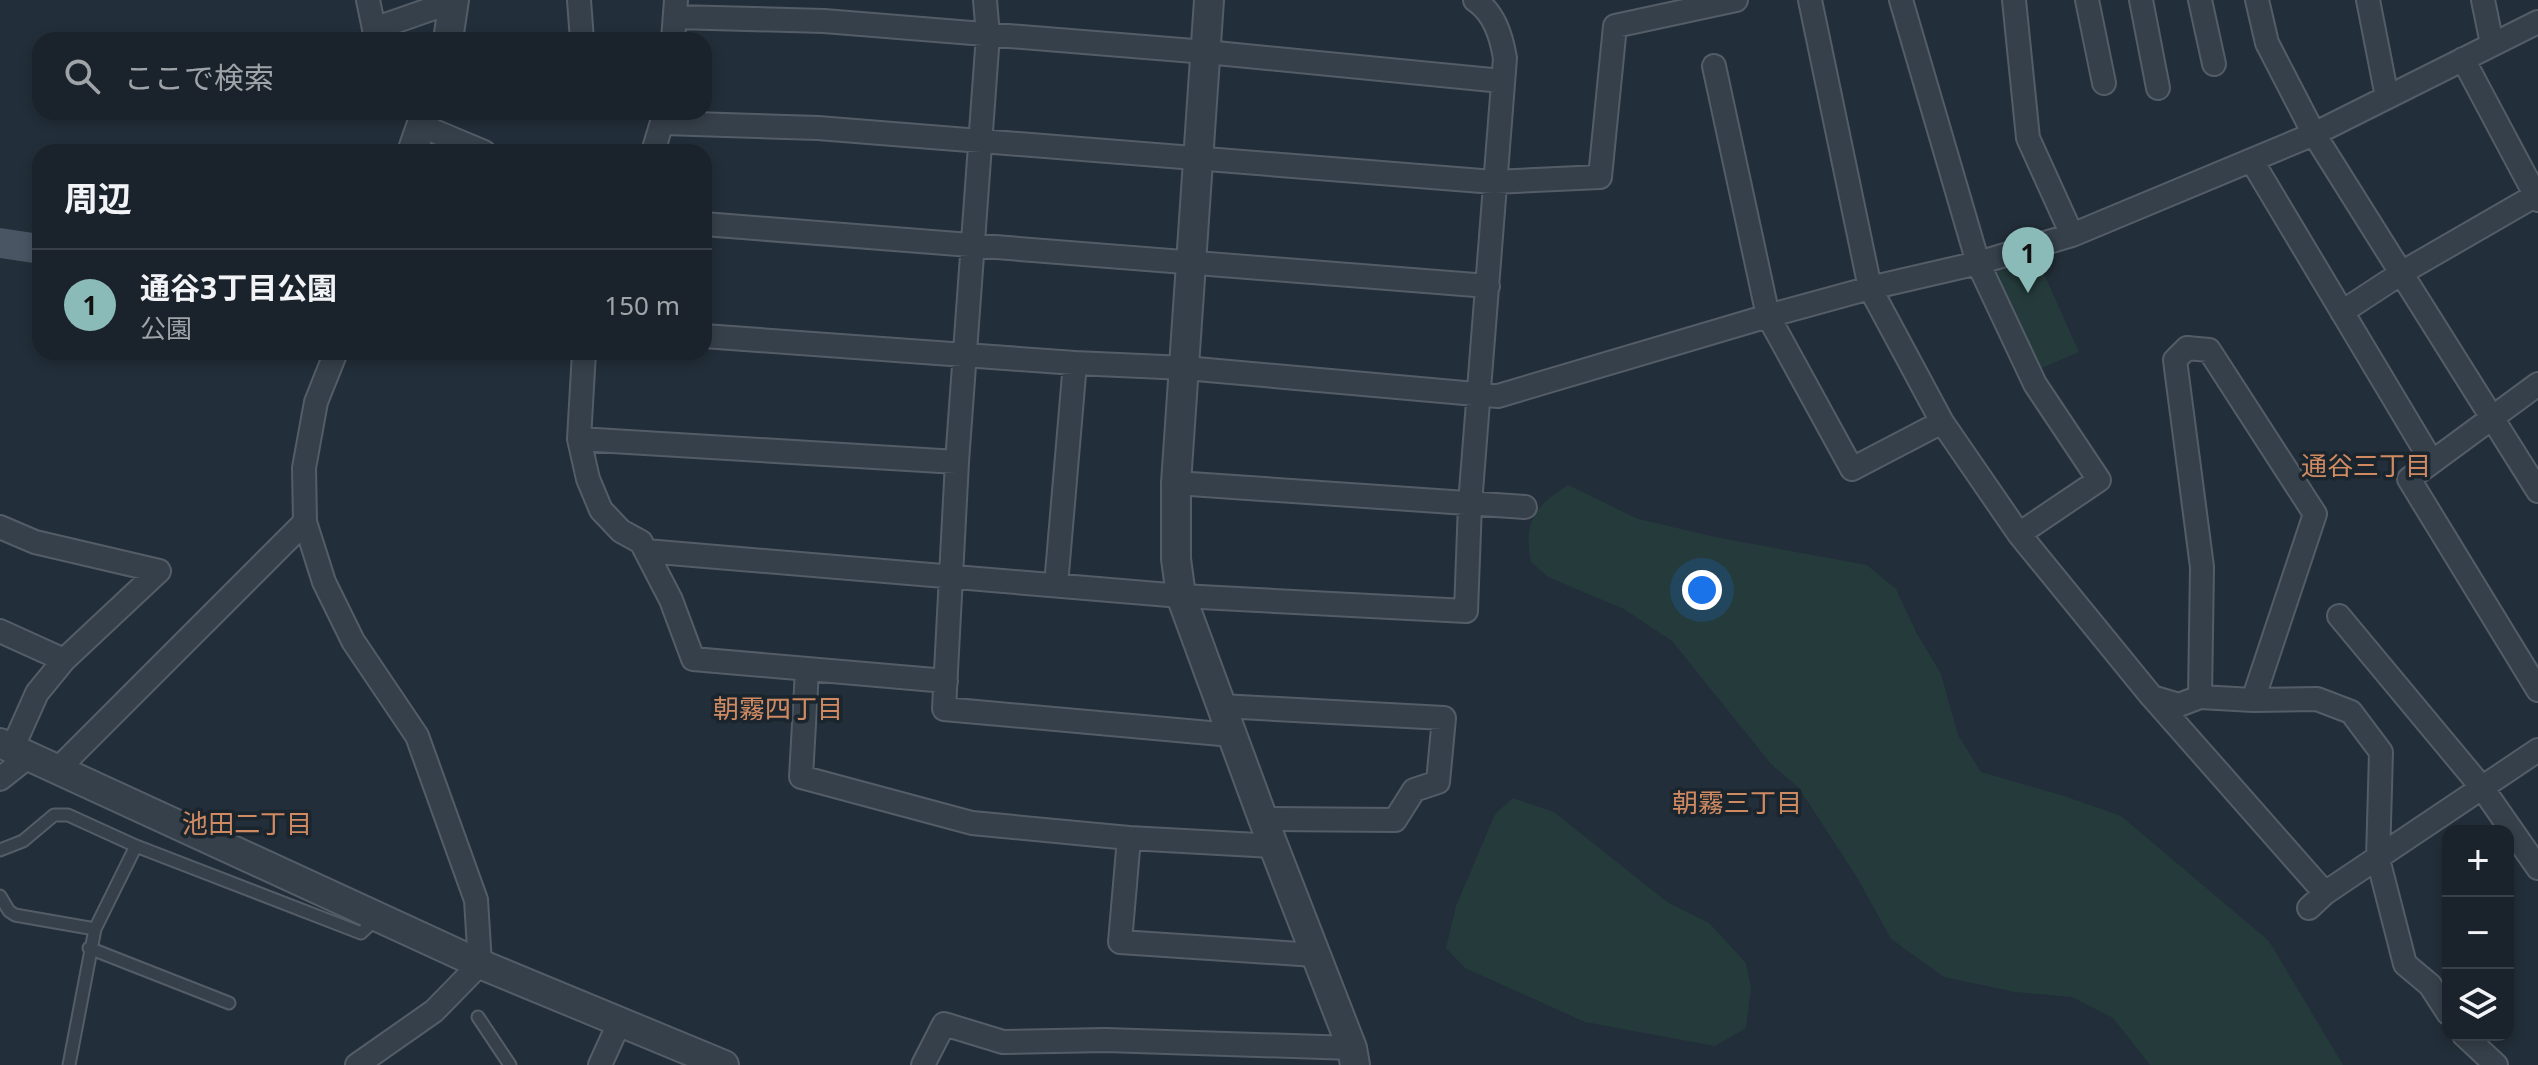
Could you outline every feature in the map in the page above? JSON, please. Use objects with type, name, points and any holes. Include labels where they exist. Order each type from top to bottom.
[{"type":"street","points":[[368,0],[374,29],[454,0],[449,32]]},
{"type":"street","points":[[579,0],[581,32]]},
{"type":"street","points":[[985,0],[988,35],[964,354],[944,709],[1232,735]]},
{"type":"street","points":[[923,1065],[944,1024],[1003,1042],[1106,1040],[1354,1056],[1181,596],[1176,559],[1176,483],[1209,0]]},
{"type":"street","points":[[646,551],[1181,596],[1466,611],[1470,504],[1505,58],[1502,40],[1488,9],[1475,0]]},
{"type":"street","points":[[706,120],[1494,182],[1600,177],[1615,26],[1736,0]]},
{"type":"street","points":[[1810,0],[1870,288],[1942,422],[2019,534],[2317,901],[2538,750]]},
{"type":"street","points":[[1901,0],[1978,263],[2035,384],[2099,480],[2019,534]]},
{"type":"street","points":[[2014,0],[2028,138],[2072,235]]},
{"type":"street","points":[[2087,0],[2104,83]]},
{"type":"street","points":[[2141,0],[2158,88]]},
{"type":"street","points":[[2200,0],[2214,64]]},
{"type":"street","points":[[2257,0],[2267,43],[2314,134],[2538,491]]},
{"type":"street","points":[[2368,0],[2387,97]]},
{"type":"street","points":[[2483,0],[2492,44]]},
{"type":"street","points":[[674,32],[676,8],[1206,52],[1502,81]]},
{"type":"street","points":[[712,337],[1185,368],[1498,396],[1768,316],[1978,263],[2072,235],[2314,134],[2538,22]]},
{"type":"street","points":[[2342,312],[2403,272],[2537,197],[2463,59]]},
{"type":"street","points":[[1714,66],[1768,316],[1852,469],[1942,422]]},
{"type":"street","points":[[656,144],[663,120]]},
{"type":"street","points":[[420,130],[461,144]]},
{"type":"street","points":[[2252,161],[2432,462]]},
{"type":"street","points":[[712,225],[1488,286]]},
{"type":"street","points":[[2200,697],[2202,567],[2175,360],[2187,348],[2209,350],[2315,514],[2253,700]]},
{"type":"street","points":[[333,360],[316,402],[304,468],[305,522],[324,582],[353,641],[417,736],[476,900],[480,964],[434,1011],[357,1065]]},
{"type":"street","points":[[584,360],[579,439],[588,479],[601,510],[621,531],[641,542],[671,600],[693,659],[946,681]]},
{"type":"street","points":[[1056,585],[1075,363]]},
{"type":"street","points":[[2538,384],[2409,479],[2538,690]]},
{"type":"street","points":[[579,439],[957,462]]},
{"type":"street","points":[[1176,483],[1525,507]]},
{"type":"street","points":[[58,769],[305,522]]},
{"type":"street","points":[[0,527],[35,542],[159,571],[64,660],[37,693],[0,779]]},
{"type":"street","points":[[2339,616],[2483,789],[2538,868]]},
{"type":"street","points":[[0,631],[64,660]]},
{"type":"street","points":[[807,670],[801,777],[972,823],[1129,838],[1274,846]]},
{"type":"street","points":[[2152,697],[2179,705],[2200,697],[2317,699],[2351,712],[2381,752],[2378,859],[2405,964],[2430,985],[2442,1004]]},
{"type":"street","points":[[1221,706],[1444,718],[1438,782],[1414,790],[1395,820],[1263,819]]},
{"type":"street","points":[[14,750],[480,964],[724,1065]]},
{"type":"street","points":[[1129,838],[1120,942],[1315,955]]},
{"type":"street","points":[[600,1065],[620,1021]]},
{"type":"street","points":[[2470,1041],[2496,1065]]},
{"type":"lane","points":[[0,850],[23,841],[54,815],[68,815],[136,846],[361,933],[378,917]]},
{"type":"lane","points":[[69,1065],[89,948],[95,929],[136,846]]},
{"type":"lane","points":[[0,896],[15,915],[95,929]]},
{"type":"lane","points":[[89,948],[229,1003]]},
{"type":"lane","points":[[478,1017],[510,1065]]},
{"type":"green space","points":[[2037,258],[2079,352],[2037,370],[1992,269]]},
{"type":"green space","points":[[1568,485],[1638,519],[1720,538],[1867,565],[1896,589],[1916,632],[1941,674],[1958,735],[1981,772],[2121,816],[2269,941],[2343,1065],[2150,1065],[2113,1018],[2072,997],[2015,992],[1944,977],[1891,939],[1858,879],[1799,788],[1771,764],[1672,641],[1624,609],[1548,577],[1531,562],[1529,536],[1534,516],[1539,508]]},
{"type":"green space","points":[[1513,798],[1554,812],[1667,902],[1709,923],[1746,963],[1751,988],[1746,1028],[1715,1046],[1585,1022],[1465,968],[1446,948],[1456,906],[1495,814]]},
{"type":"building","points":[[0,228],[32,233],[32,263],[0,258]]},
{"type":"place","name":"通谷3丁目公園","points":[[2028,293]]},
{"type":"district","name":"通谷三丁目","points":[[2366,465]]},
{"type":"district","name":"朝霧四丁目","points":[[778,708]]},
{"type":"district","name":"朝霧三丁目","points":[[1737,802]]},
{"type":"district","name":"池田二丁目","points":[[247,823]]}]
